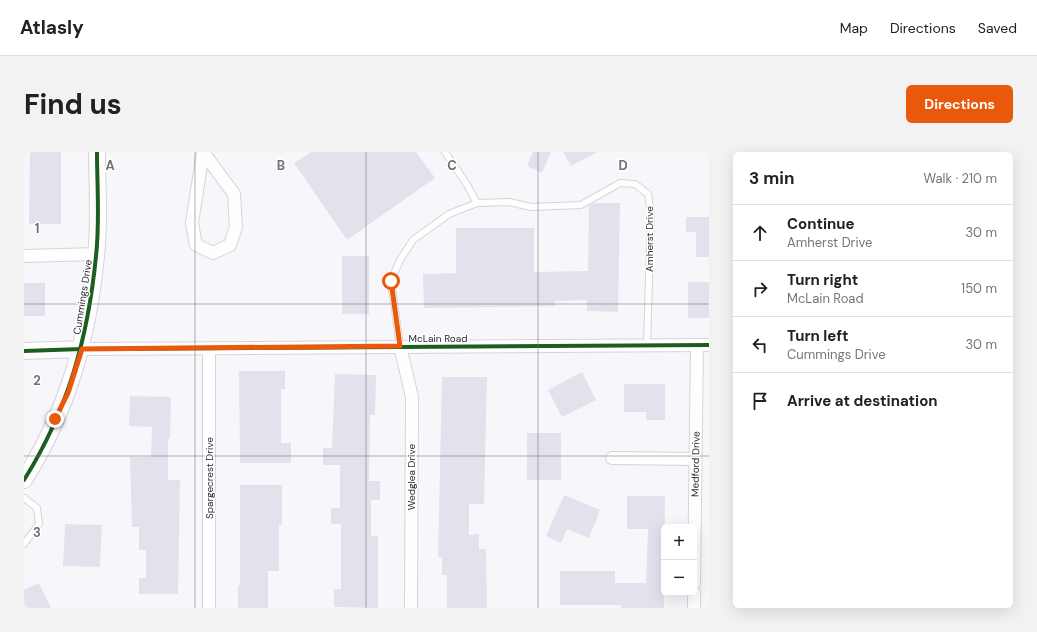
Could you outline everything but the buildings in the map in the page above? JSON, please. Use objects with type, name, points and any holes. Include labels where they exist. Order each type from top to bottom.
[{"type":"street","name":"Cummings Drive","points":[[24,480],[36,460],[68,393],[82,349],[96,254],[97,152]]},
{"type":"street","points":[[203,152],[234,194],[236,227],[230,245],[213,253],[196,245],[192,223],[203,152]]},
{"type":"street","points":[[24,256],[96,254]]},
{"type":"street","name":"McLain Road","points":[[24,351],[82,349],[709,344]]},
{"type":"street","name":"Medford Drive","points":[[694,560],[697,345]]},
{"type":"street","name":"Wedglea Drive","points":[[400,346],[412,397],[411,608]]},
{"type":"street","name":"Spargecrest Drive","points":[[209,348],[209,608]]},
{"type":"street","points":[[612,458],[696,459]]},
{"type":"street","points":[[694,596],[694,608]]},
{"type":"lane","points":[[445,152],[466,183],[477,203]]},
{"type":"lane","name":"Amherst Drive","points":[[400,346],[391,281],[400,260],[413,240],[449,214],[477,203],[509,202],[531,207],[581,205],[620,183],[635,184],[648,194],[651,213],[647,345]]},
{"type":"lane","points":[[24,498],[37,508],[39,524],[24,544]]},
{"type":"cycle path","points":[[24,480],[53,427],[64,400],[74,372],[88,316],[97,243],[97,152]]},
{"type":"cycle path","points":[[24,351],[82,349],[709,345]]},
{"type":"route","points":[[55,419],[68,393],[82,349],[400,346],[391,281]]}]
